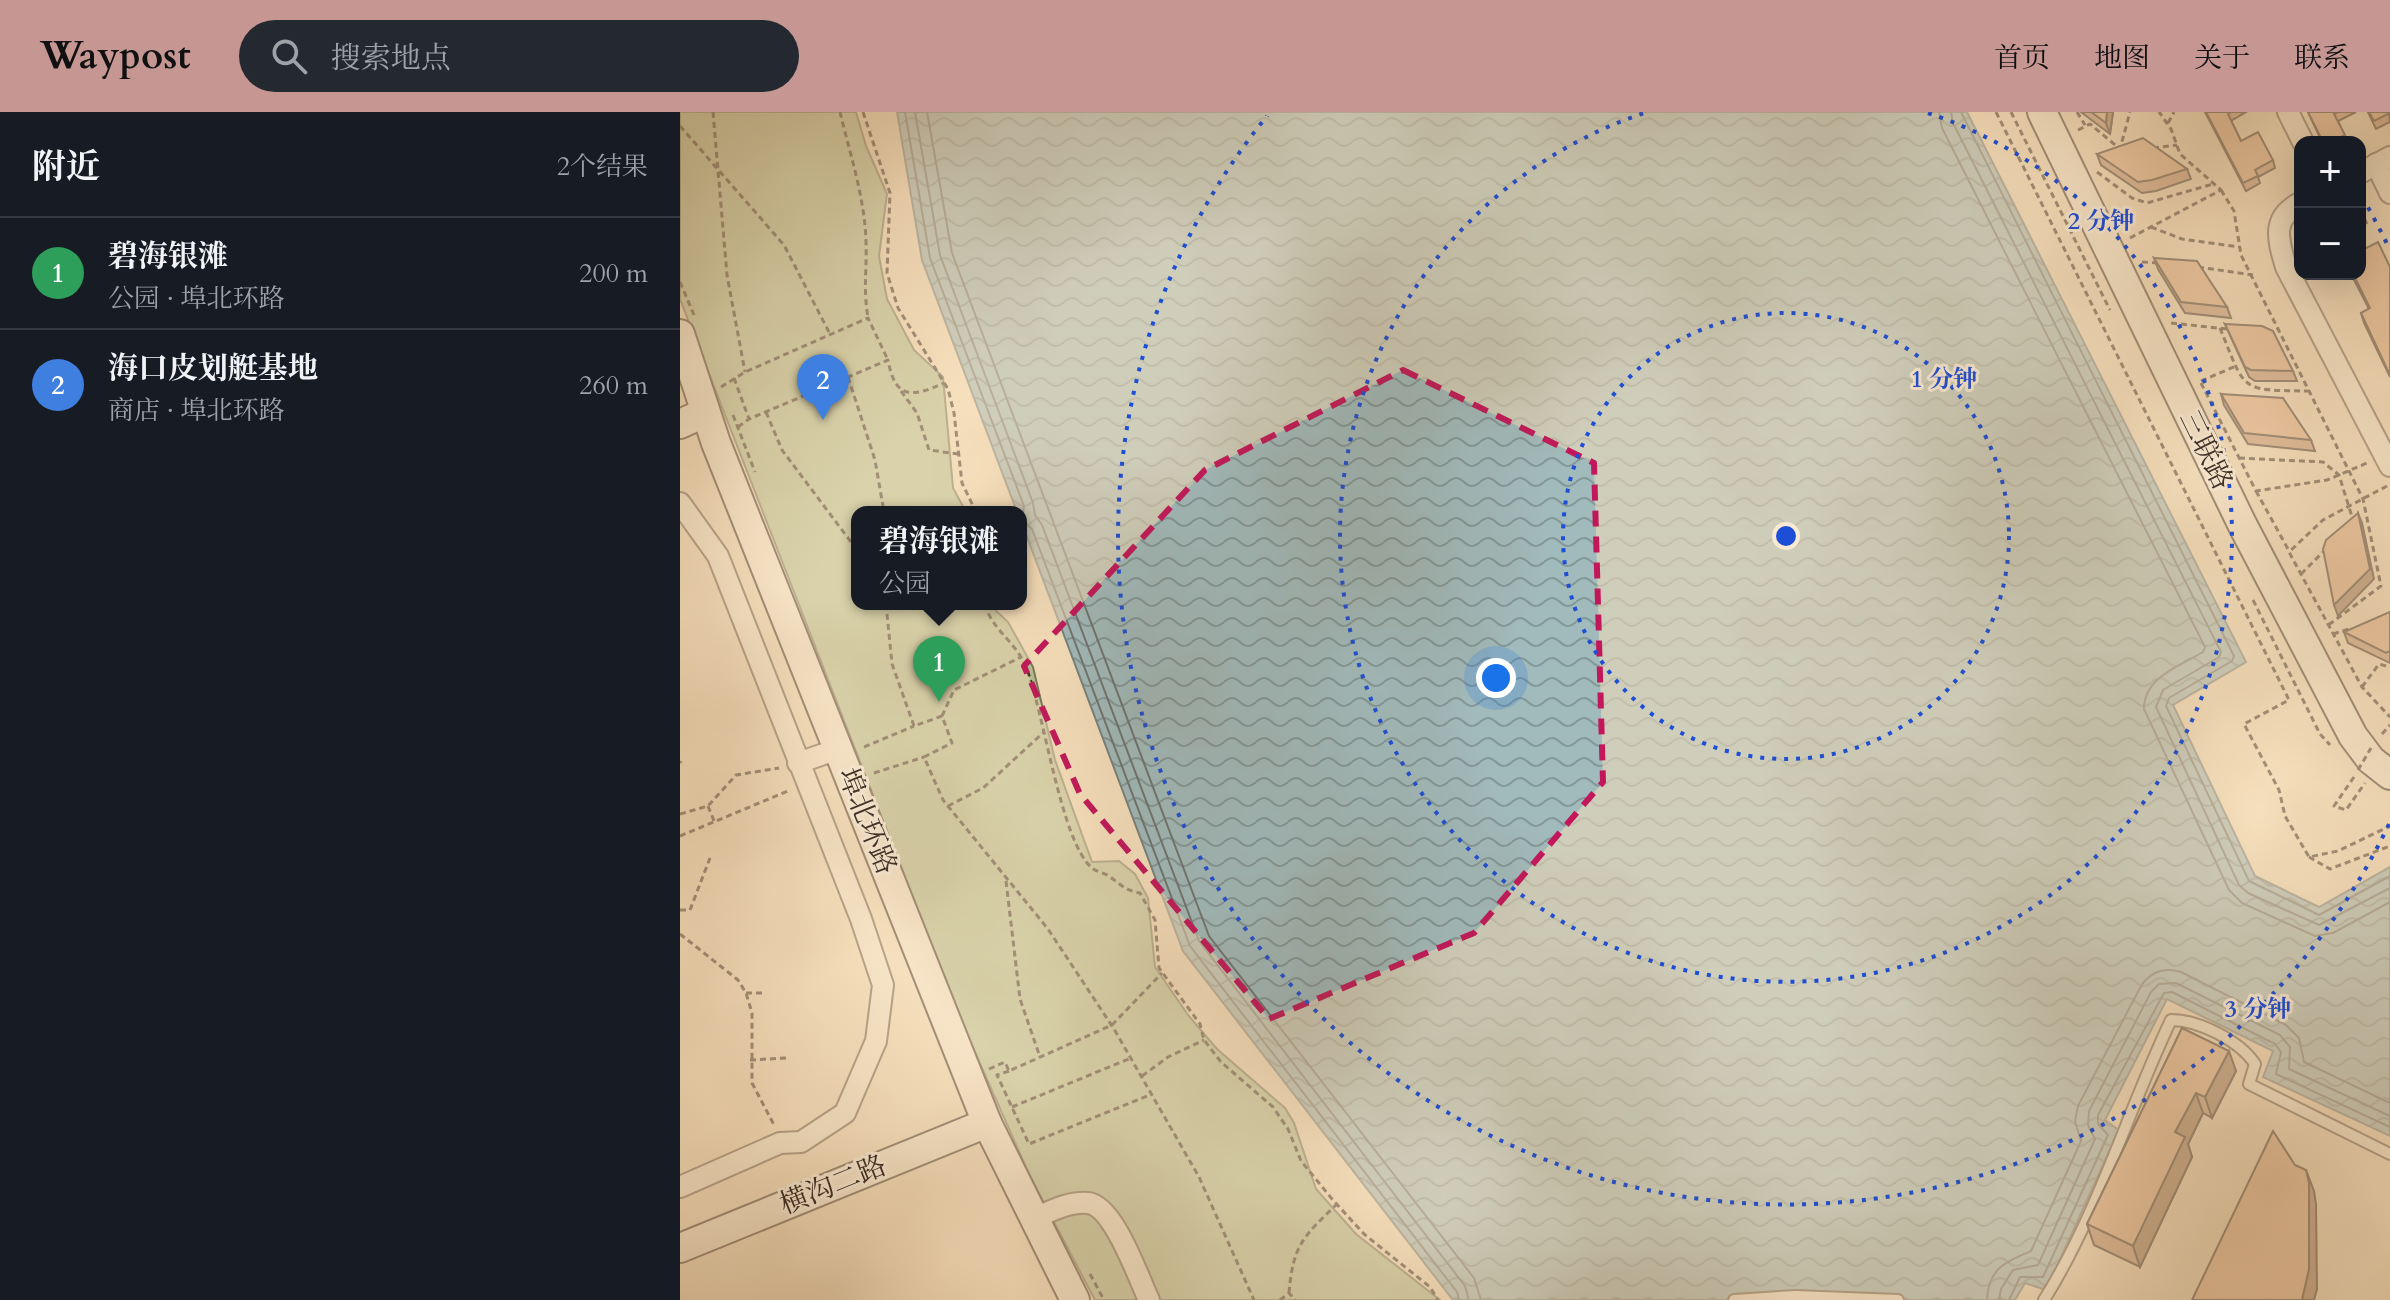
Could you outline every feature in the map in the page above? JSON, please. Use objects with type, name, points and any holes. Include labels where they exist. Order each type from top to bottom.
[{"type":"main road","name":"三联路","points":[[2042,112],[2242,524],[2353,736],[2379,776]]},
{"type":"main road","name":"埠北环路","points":[[680,334],[694,409],[716,443],[838,749],[978,1073],[987,1123],[1075,1300]]},
{"type":"main road","name":"横沟二路","points":[[680,1248],[987,1123]]},
{"type":"street","points":[[2288,112],[2300,136]]},
{"type":"street","points":[[2375,165],[2390,193]]},
{"type":"street","points":[[2294,206],[2279,221],[2278,241],[2286,267],[2388,461]]},
{"type":"street","points":[[680,503],[718,556],[861,919],[883,985],[876,1041],[845,1113],[801,1142],[780,1143],[680,1187]]},
{"type":"street","points":[[802,772],[838,749]]},
{"type":"street","points":[[1035,1218],[1066,1205],[1089,1203],[1105,1210],[1149,1300]]},
{"type":"lane","points":[[2044,1300],[2067,1264],[2171,1020],[2181,1020],[2221,1036],[2248,1053],[2255,1064],[2249,1084],[2390,1154]]},
{"type":"lane","points":[[1737,1300],[1795,1296],[1898,1300]]},
{"type":"path","points":[[713,112],[727,275],[745,372]]},
{"type":"path","points":[[840,112],[855,172],[866,242],[863,282],[868,318],[888,360],[891,380],[917,413],[929,450],[958,454]]},
{"type":"path","points":[[863,112],[890,193],[887,273],[898,308],[944,383],[954,413],[962,483],[973,506]]},
{"type":"path","points":[[1996,112],[2289,700],[2244,724],[2279,790],[2285,816],[2309,857],[2330,869],[2390,846]]},
{"type":"path","points":[[2077,112],[2085,125],[2096,128],[2120,149]]},
{"type":"path","points":[[2120,149],[2130,112]]},
{"type":"path","points":[[2159,112],[2187,161],[2221,190],[2234,211],[2239,247],[2271,319],[2363,499],[2381,586],[2327,626]]},
{"type":"path","points":[[2167,124],[2174,112]]},
{"type":"path","points":[[2069,122],[2074,132],[2085,125]]},
{"type":"path","points":[[680,126],[720,168],[784,245],[830,334]]},
{"type":"path","points":[[2152,148],[2177,145]]},
{"type":"path","points":[[2112,154],[2130,148]]},
{"type":"path","points":[[2100,184],[2093,170],[2132,198],[2147,203],[2213,184]]},
{"type":"path","points":[[2148,275],[2129,238],[2221,190]]},
{"type":"path","points":[[2151,227],[2182,239],[2239,247]]},
{"type":"path","points":[[2141,262],[2169,264]]},
{"type":"path","points":[[2193,266],[2253,275]]},
{"type":"path","points":[[2166,312],[2177,334]]},
{"type":"path","points":[[694,409],[745,372],[868,318]]},
{"type":"path","points":[[2171,323],[2235,330]]},
{"type":"path","points":[[2220,328],[2244,382],[2255,390],[2308,391]]},
{"type":"path","points":[[716,443],[749,419],[888,360]]},
{"type":"path","points":[[2201,381],[2236,366]]},
{"type":"path","points":[[2195,370],[2327,626],[2362,687],[2390,717]]},
{"type":"path","points":[[848,377],[875,460],[883,506]]},
{"type":"path","points":[[734,378],[749,419]]},
{"type":"path","points":[[901,391],[916,394],[944,383]]},
{"type":"path","points":[[766,412],[789,460],[851,542]]},
{"type":"path","points":[[2239,458],[2323,462],[2339,475],[2353,522]]},
{"type":"path","points":[[2256,491],[2327,480],[2349,470],[2388,461]]},
{"type":"path","points":[[2289,552],[2323,520],[2390,484]]},
{"type":"path","points":[[2301,574],[2332,543]]},
{"type":"path","points":[[887,610],[892,664],[914,726]]},
{"type":"path","points":[[987,610],[992,623],[1012,642],[1021,657],[1036,695],[1056,785],[1081,853],[1093,868],[1108,875],[1123,890],[1140,893],[1151,908],[1162,973],[1200,1024],[1204,1040],[1221,1062],[1273,1107],[1288,1129],[1301,1161],[1337,1204],[1364,1234],[1430,1287],[1438,1300]]},
{"type":"path","points":[[2332,634],[2349,629]]},
{"type":"path","points":[[942,716],[863,745],[875,775],[952,743],[942,716],[954,690],[1021,657]]},
{"type":"path","points":[[2362,687],[2379,664],[2390,667]]},
{"type":"path","points":[[948,806],[983,788],[1044,732]]},
{"type":"path","points":[[2371,748],[2334,806],[2346,810],[2379,776]]},
{"type":"path","points":[[924,757],[948,806],[1048,929],[1112,1025],[1199,1177],[1254,1300]]},
{"type":"path","points":[[680,814],[708,806],[736,775],[802,772]]},
{"type":"path","points":[[680,829],[682,836],[714,822],[802,772]]},
{"type":"path","points":[[708,806],[714,822]]},
{"type":"path","points":[[2309,857],[2338,851],[2390,826]]},
{"type":"path","points":[[680,910],[690,910],[710,858]]},
{"type":"path","points":[[1006,880],[1020,999],[1040,1057]]},
{"type":"path","points":[[680,935],[738,980],[746,993],[752,1013],[752,1083],[780,1143]]},
{"type":"path","points":[[1152,1094],[1029,1144],[997,1075],[1112,1025],[1162,973]]},
{"type":"path","points":[[746,993],[765,993]]},
{"type":"path","points":[[1142,1076],[1168,1057],[1204,1040]]},
{"type":"path","points":[[750,1060],[786,1058]]},
{"type":"path","points":[[1012,1107],[1131,1058]]},
{"type":"path","points":[[1009,1071],[1005,1062],[978,1073],[1027,1153]]},
{"type":"path","points":[[1295,1300],[1289,1293],[1292,1260],[1303,1238],[1337,1204]]},
{"type":"path","points":[[1090,1274],[1104,1300]]},
{"type":"path","points":[[1280,1300],[1289,1293]]},
{"type":"highlighted area","points":[[1403,370],[1594,463],[1603,782],[1474,933],[1269,1019],[1080,794],[1024,666],[1205,470]]},
{"type":"green space","points":[[680,112],[856,112],[866,146],[887,194],[879,256],[887,299],[914,350],[943,377],[953,488],[963,506],[851,506],[851,610],[995,610],[1008,622],[1033,667],[1055,760],[1092,862],[1119,861],[1135,874],[1148,898],[1155,967],[1188,1015],[1217,1049],[1285,1108],[1294,1123],[1316,1189],[1356,1234],[1440,1300],[1095,1300],[1030,1176],[959,1016],[680,299]]},
{"type":"water","points":[[897,112],[1967,112],[2246,662],[2173,705],[2255,876],[2319,907],[2390,867],[2390,1136],[2263,1077],[2273,1051],[2167,999],[2105,1120],[2119,1130],[2046,1290],[2025,1283],[2015,1300],[1453,1300],[1183,951],[1027,537],[1027,506],[1015,506],[922,260]]},
{"type":"building","points":[[2091,112],[2107,112],[2106,123]]},
{"type":"building","points":[[2206,112],[2231,112],[2228,114],[2241,141],[2258,132],[2273,160],[2255,170],[2258,176],[2243,183]]},
{"type":"building","points":[[2308,112],[2338,112],[2334,114],[2345,135],[2320,136]]},
{"type":"building","points":[[2369,112],[2389,112],[2390,113],[2374,121]]},
{"type":"building","points":[[2143,138],[2187,169],[2138,182],[2097,154]]},
{"type":"building","points":[[2378,242],[2390,267],[2390,375],[2361,313],[2370,308],[2356,280],[2366,280],[2366,248]]},
{"type":"building","points":[[2154,258],[2197,261],[2227,307],[2181,302]]},
{"type":"building","points":[[2225,324],[2262,326],[2273,331],[2293,371],[2251,370],[2245,367]]},
{"type":"building","points":[[2221,394],[2283,398],[2311,440],[2244,433]]},
{"type":"building","points":[[2358,513],[2370,569],[2334,605],[2323,549],[2326,540]]},
{"type":"building","points":[[2390,612],[2390,651],[2386,653],[2344,632]]},
{"type":"building","points":[[2182,1028],[2229,1051],[2205,1097],[2196,1093],[2175,1132],[2185,1137],[2133,1246],[2087,1224]]},
{"type":"building","points":[[2273,1131],[2295,1165],[2306,1170],[2309,1183],[2309,1269],[2302,1300],[2192,1300]]},
{"type":"place","name":"海口皮划艇基地","points":[[823,420]]},
{"type":"place","name":"碧海银滩","points":[[939,702]]}]
